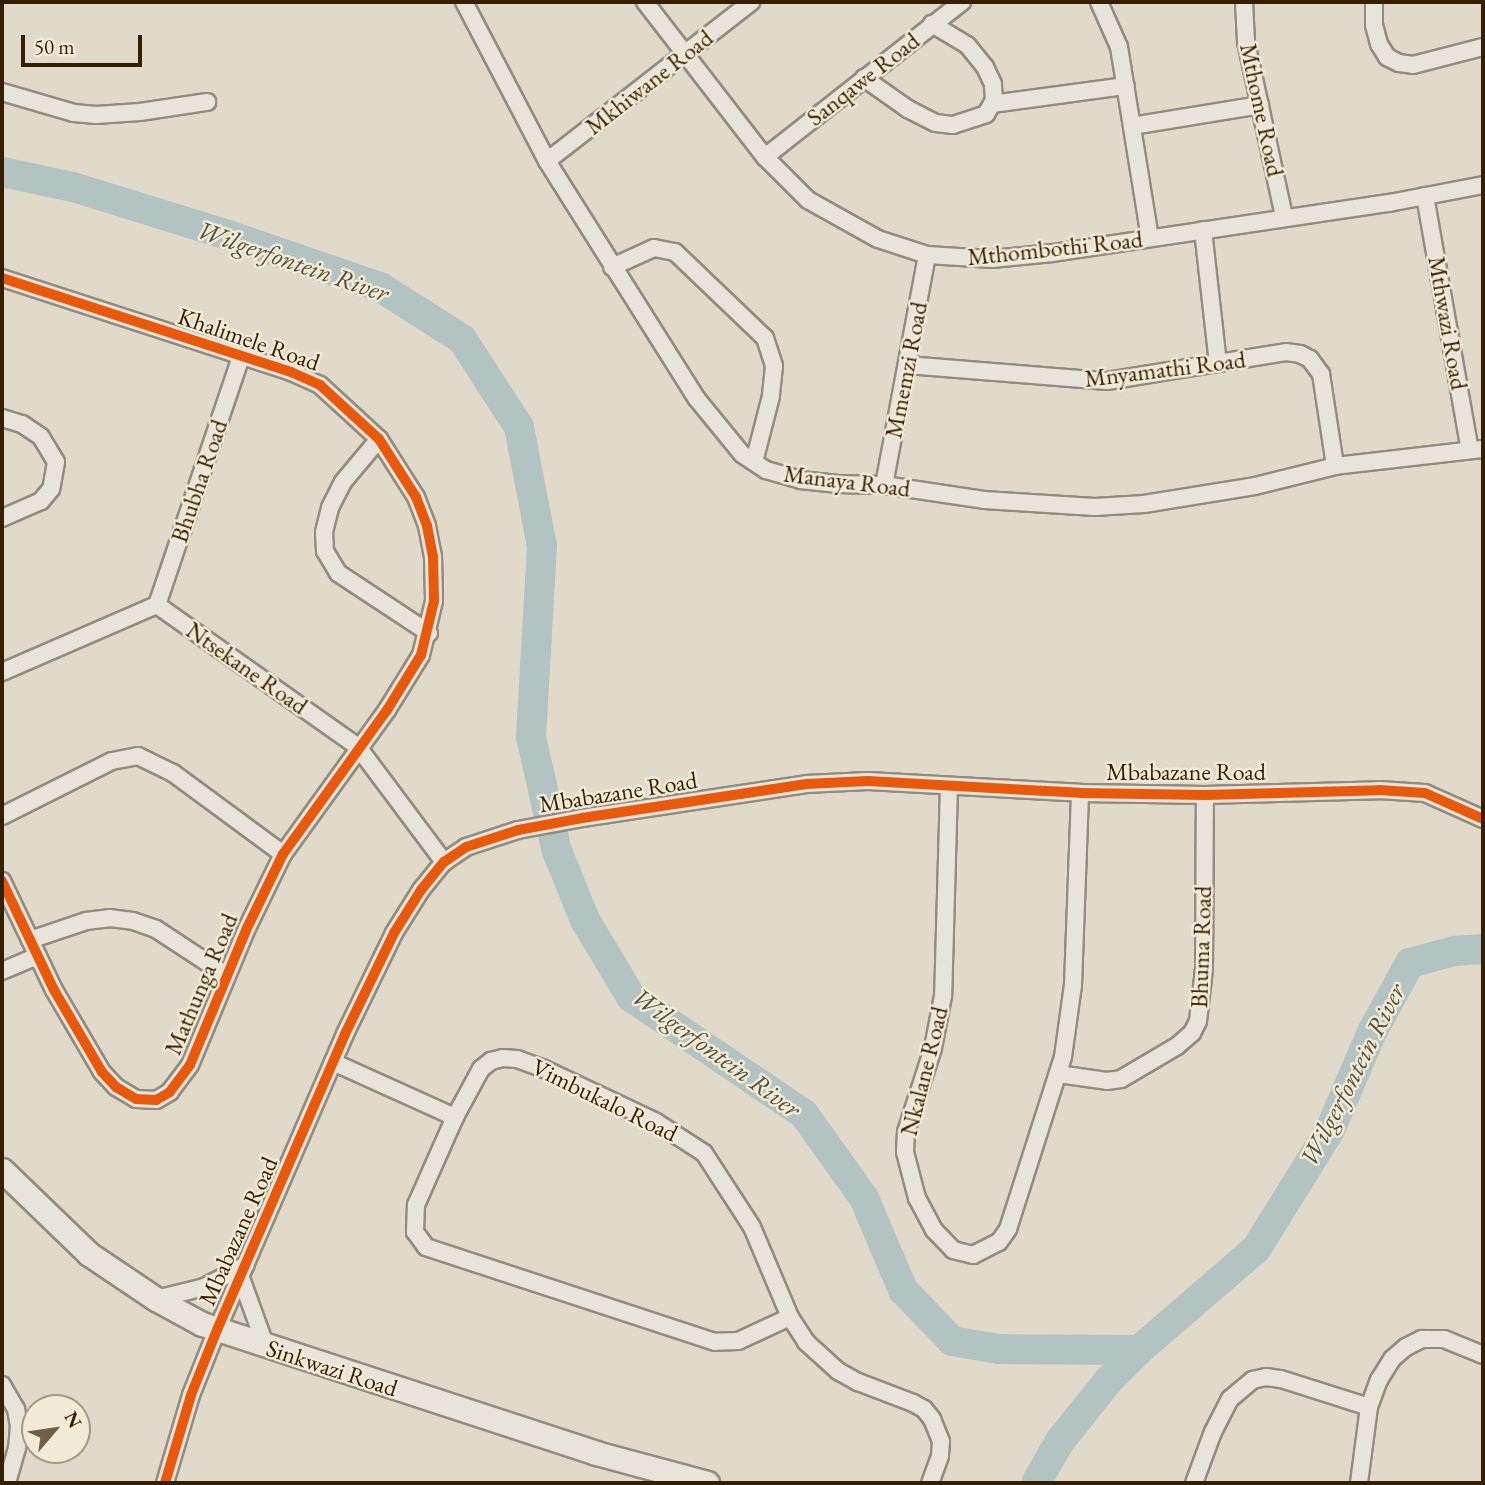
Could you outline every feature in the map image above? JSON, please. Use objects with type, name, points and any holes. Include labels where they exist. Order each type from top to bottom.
[{"type":"street","name":"Manaya Road","points":[[464,2],[547,161],[612,267],[720,432],[766,470],[800,480],[884,485],[984,500],[1095,507],[1144,503],[1255,486],[1335,466],[1477,449]]},
{"type":"street","name":"Mthombothi Road","points":[[645,2],[765,156],[808,200],[877,239],[927,255],[992,259],[1203,230],[1483,185]]},
{"type":"street","name":"Mkhiwane Road","points":[[547,161],[751,2]]},
{"type":"street","name":"Sanqawe Road","points":[[765,156],[962,2]]},
{"type":"street","points":[[1099,2],[1119,47],[1150,237]]},
{"type":"street","name":"Mthome Road","points":[[1244,2],[1246,42],[1284,217]]},
{"type":"street","points":[[1374,2],[1374,25],[1379,44],[1387,57],[1399,63],[1413,65],[1483,47]]},
{"type":"street","points":[[864,78],[908,109],[936,123],[953,125],[986,114],[992,104],[993,84],[976,54],[954,36],[932,24]]},
{"type":"street","points":[[992,104],[1126,86]]},
{"type":"street","points":[[2,92],[74,113],[96,115],[140,112],[207,102]]},
{"type":"street","points":[[1132,126],[1260,105]]},
{"type":"street","name":"Mthwazi Road","points":[[1425,196],[1477,449]]},
{"type":"street","points":[[1203,230],[1218,363]]},
{"type":"street","points":[[612,267],[654,248],[675,252],[765,338],[774,366],[771,396],[754,462]]},
{"type":"street","name":"Mmemzi Road","points":[[884,485],[927,255]]},
{"type":"street","name":"Khalimele Road","points":[[2,278],[291,372],[320,385],[379,439],[416,496],[427,526],[433,556],[434,601],[429,633],[410,674],[358,747]]},
{"type":"street","name":"Mnyamathi Road","points":[[907,365],[1107,381],[1286,352],[1310,359],[1321,374],[1335,466]]},
{"type":"street","name":"Bhubha Road","points":[[158,605],[241,357]]},
{"type":"street","points":[[2,418],[22,424],[41,437],[57,462],[51,489],[41,501],[2,517]]},
{"type":"street","points":[[379,439],[343,482],[330,508],[324,532],[326,551],[338,573],[429,633]]},
{"type":"street","points":[[4,667],[158,605]]},
{"type":"street","name":"Ntsekane Road","points":[[158,605],[358,747],[444,862]]},
{"type":"street","name":"Mathunga Road","points":[[2,881],[79,1038],[102,1072],[125,1094],[145,1102],[156,1100],[178,1084],[190,1065],[226,975],[283,855],[358,747]]},
{"type":"street","points":[[2,816],[112,761],[138,756],[173,773],[283,855]]},
{"type":"street","name":"Mbabazane Road","points":[[167,1483],[191,1395],[333,1062],[394,933],[444,862],[466,847],[518,830],[582,818],[806,784],[868,782],[1080,793],[1205,795],[1379,790],[1424,793],[1483,819]]},
{"type":"street","name":"Nkalane Road","points":[[949,786],[943,996],[933,1048],[906,1132],[905,1152],[916,1198],[944,1243],[953,1250],[974,1255],[999,1242],[1008,1229],[1058,1074]]},
{"type":"street","points":[[1058,1074],[1070,1016],[1073,985],[1080,793]]},
{"type":"street","name":"Bhuma Road","points":[[1058,1074],[1107,1081],[1121,1079],[1177,1046],[1195,1027],[1202,1003],[1204,969],[1205,795]]},
{"type":"street","points":[[30,940],[86,921],[109,918],[133,920],[156,929],[226,975]]},
{"type":"street","points":[[2,971],[38,956]]},
{"type":"street","name":"Vimbukalo Road","points":[[790,1317],[738,1342],[715,1342],[443,1256],[426,1247],[415,1232],[416,1205],[455,1117],[481,1069],[491,1061],[517,1059],[555,1073],[687,1139],[704,1153],[719,1171],[752,1227],[790,1317],[806,1342],[838,1371],[924,1409],[939,1431],[941,1441],[940,1456],[930,1483]]},
{"type":"street","points":[[333,1062],[455,1117]]},
{"type":"street","name":"Sinkwazi Road","points":[[2,1170],[89,1254],[156,1299],[217,1330],[596,1453],[706,1483]]},
{"type":"street","points":[[156,1299],[204,1287],[244,1272],[266,1347]]},
{"type":"street","points":[[1359,1483],[1369,1407],[1385,1370],[1406,1346],[1422,1339],[1444,1339],[1483,1355]]},
{"type":"street","points":[[1194,1483],[1213,1432],[1230,1399],[1253,1380],[1266,1377],[1281,1379],[1369,1407]]},
{"type":"street","points":[[2,1385],[16,1409],[19,1426],[17,1448],[6,1483]]},
{"type":"waterway","name":"Wilgerfontein River","points":[[2,172],[73,187],[228,235],[380,287],[462,339],[519,427],[542,546],[531,737],[557,851],[585,920],[631,997],[804,1114],[864,1198],[903,1290],[952,1341],[998,1349],[1139,1350],[1256,1249],[1330,1130],[1372,1032],[1410,963],[1454,951],[1483,949]]},
{"type":"waterway","points":[[1037,1481],[1060,1441],[1108,1381],[1139,1350]]},
{"type":"cycle path","points":[[2,278],[291,372],[320,385],[379,439],[416,497],[427,526],[433,556],[434,601],[421,655],[387,710],[283,854],[247,928],[190,1065],[170,1092],[156,1100],[136,1099],[116,1087],[102,1072],[54,990],[2,881]]},
{"type":"cycle path","points":[[165,1483],[191,1395],[217,1330],[345,1034],[394,933],[421,890],[444,862],[466,847],[518,830],[582,818],[806,784],[868,781],[1080,793],[1205,795],[1379,790],[1425,793],[1483,819]]}]
